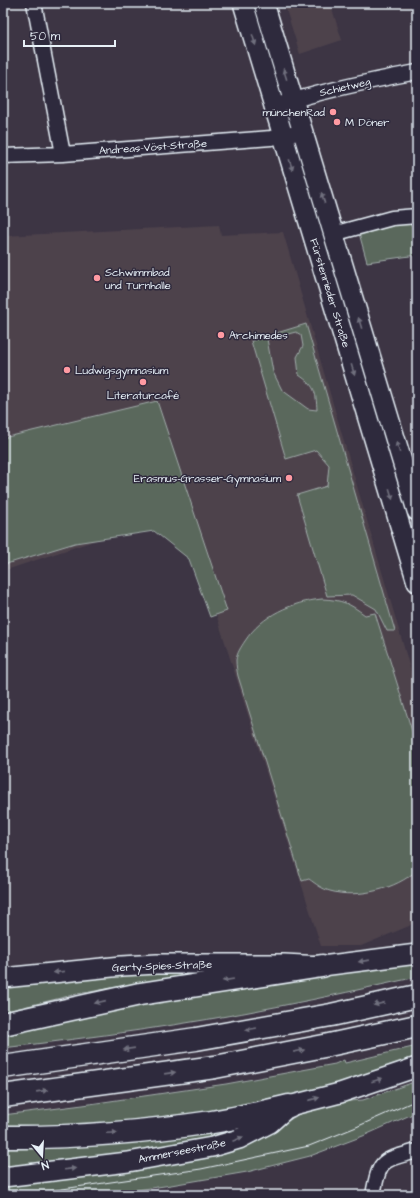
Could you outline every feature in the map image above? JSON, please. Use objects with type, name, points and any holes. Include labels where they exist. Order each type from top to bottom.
[{"type":"highway","points":[[3,1024],[140,994],[322,966]]},
{"type":"highway","points":[[3,1067],[196,1039],[331,1015],[417,996]]},
{"type":"highway","points":[[3,1096],[215,1067],[417,1026]]},
{"type":"highway","points":[[3,1137],[32,1138],[130,1132],[213,1122],[289,1106]]},
{"type":"main road","name":"Fürstenrieder Straße","points":[[243,3],[417,582]]},
{"type":"main road","name":"Fürstenrieder Straße","points":[[264,3],[417,511]]},
{"type":"main road","points":[[388,958],[417,941]]},
{"type":"main road","points":[[322,966],[417,954]]},
{"type":"main road","name":"Gerty-Spies-Straße","points":[[3,978],[157,964],[284,964],[322,966]]},
{"type":"main road","name":"Ammerseestraße","points":[[3,1177],[128,1162],[212,1147],[239,1139],[270,1123],[289,1106],[340,1093],[417,1067]]},
{"type":"street","points":[[34,3],[63,154]]},
{"type":"street","name":"Schietweg","points":[[274,106],[374,80],[417,72]]},
{"type":"street","name":"Andreas-Vöst-Straße","points":[[3,156],[63,154],[271,138],[303,132]]},
{"type":"street","points":[[333,234],[392,218],[417,216]]},
{"type":"street","points":[[373,1195],[377,1174],[383,1163],[390,1158],[417,1151]]},
{"type":"shaded area","points":[[284,3],[330,3],[342,40],[300,54]]},
{"type":"shaded area","points":[[219,225],[221,235],[283,232],[417,692],[417,919],[409,926],[361,946],[321,946],[199,560],[151,522],[3,571],[3,236]]},
{"type":"green space","points":[[417,220],[417,255],[367,262],[359,233],[361,229]]},
{"type":"green space","points":[[306,324],[395,631],[387,631],[376,609],[352,595],[327,596],[297,495],[327,486],[329,465],[316,450],[286,459],[251,341]],"holes":[[[296,332],[301,335],[303,346],[297,357],[299,375],[308,382],[314,390],[317,410],[308,409],[282,390],[273,372],[267,339]]]},
{"type":"green space","points":[[157,401],[227,611],[210,617],[189,559],[154,531],[75,543],[3,565],[3,438]]},
{"type":"green space","points":[[322,599],[335,600],[345,603],[365,615],[375,613],[417,747],[417,870],[409,877],[388,887],[364,893],[352,894],[330,891],[324,889],[309,879],[302,881],[238,676],[236,660],[239,650],[260,624],[279,611],[300,603]]},
{"type":"green space","points":[[417,964],[417,977],[311,1000],[173,1025],[3,1048],[3,1032],[220,988]]},
{"type":"green space","points":[[211,972],[77,994],[3,1012],[3,986],[74,977]]},
{"type":"green space","points":[[417,1046],[417,1060],[318,1092],[164,1122],[3,1129],[3,1115],[226,1084],[335,1064],[344,1060],[345,1063]]},
{"type":"green space","points":[[417,1081],[417,1112],[363,1136],[310,1156],[247,1172],[103,1195],[3,1195],[3,1186],[238,1149],[254,1142],[304,1111],[337,1102],[363,1100]]},
{"type":"green space","points":[[256,1123],[213,1141],[3,1170],[3,1149],[58,1148],[170,1137]]},
{"type":"tram line","points":[[21,1195],[201,1169],[309,1146],[417,1100]]},
{"type":"place","name":"münchenRad","points":[[333,112]]},
{"type":"place","name":"M Döner","points":[[337,122]]},
{"type":"place","name":"Schwimmbad und Turnhalle","points":[[97,278]]},
{"type":"place","name":"Archimedes","points":[[221,335]]},
{"type":"place","name":"Ludwigsgymnasium","points":[[67,370]]},
{"type":"place","name":"Literaturcafé","points":[[143,382]]},
{"type":"place","name":"Erasmus-Grasser-Gymnasium","points":[[289,478]]}]
